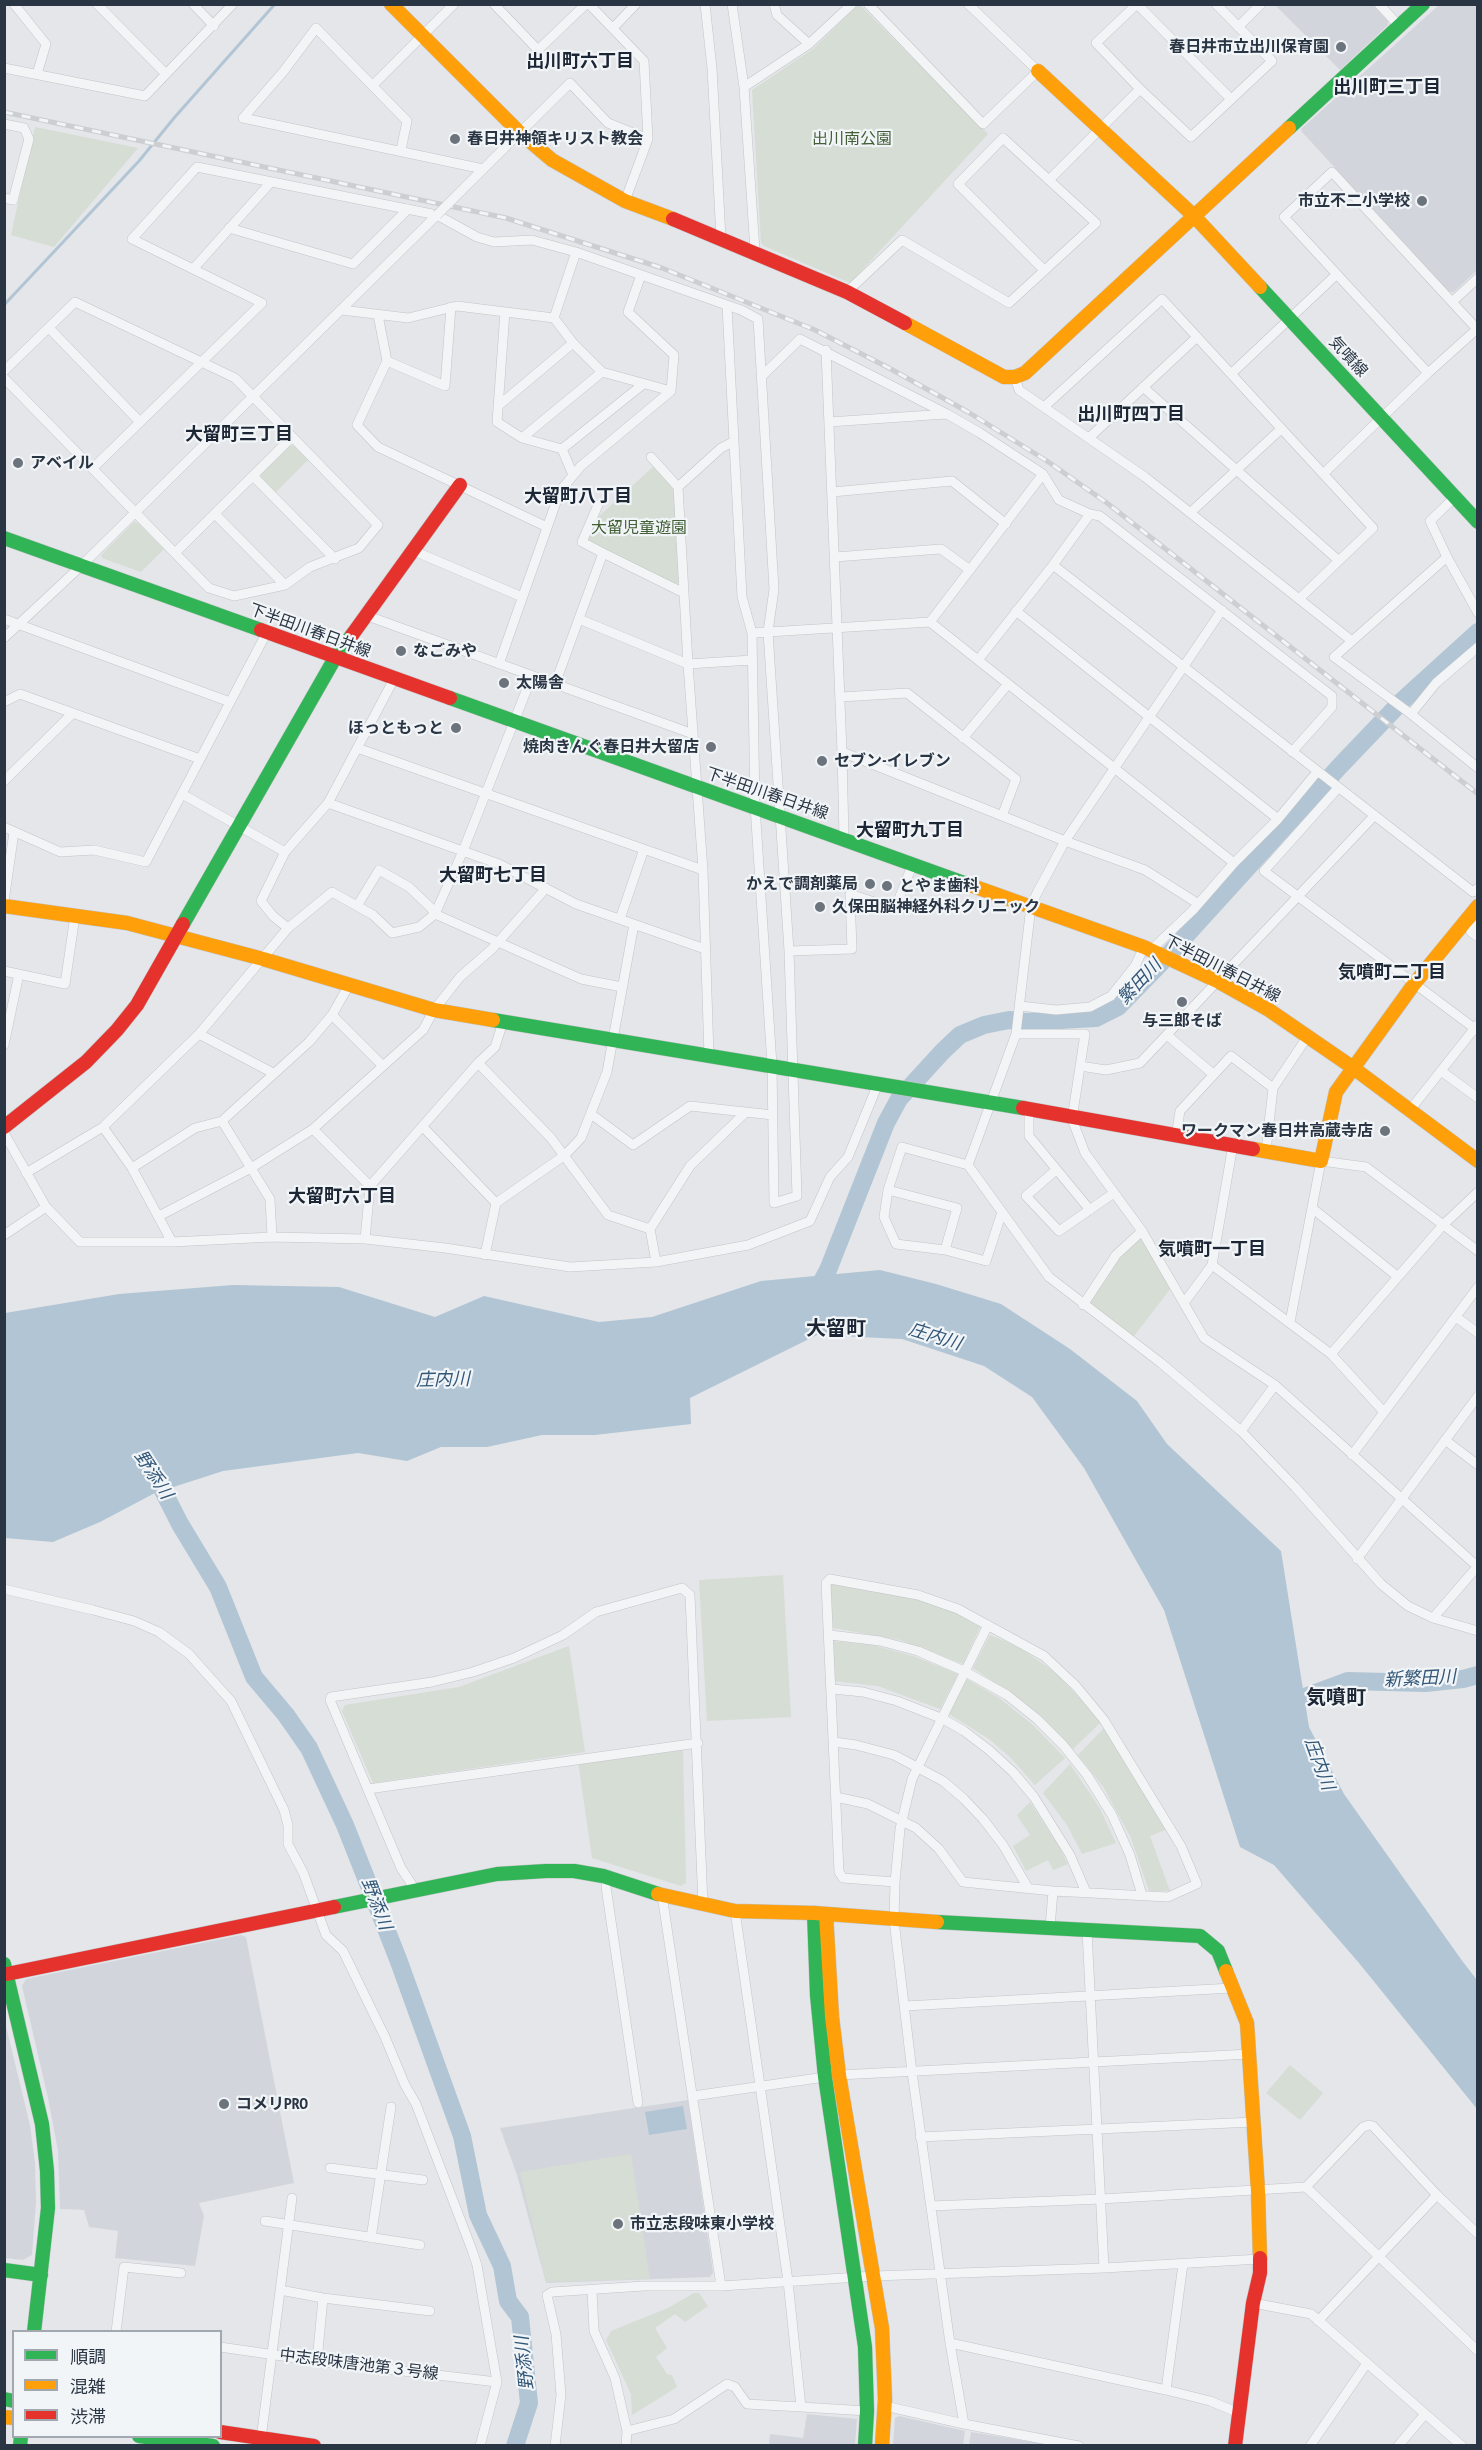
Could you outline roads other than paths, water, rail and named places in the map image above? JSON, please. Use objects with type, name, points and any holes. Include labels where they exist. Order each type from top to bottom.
[{"type":"street","points":[[14,4],[46,44],[37,74]]},
{"type":"street","points":[[97,4],[166,74]]},
{"type":"street","points":[[193,4],[214,26]]},
{"type":"street","points":[[4,68],[145,96],[233,4]]},
{"type":"street","points":[[391,4],[519,132],[552,159],[597,187],[625,201],[721,238],[847,292],[1004,377],[1015,377],[1025,373],[1423,4]]},
{"type":"street","points":[[373,86],[454,4]]},
{"type":"street","points":[[494,4],[538,50],[587,4],[644,61],[648,139],[625,201]]},
{"type":"street","points":[[613,28],[636,4]]},
{"type":"street","points":[[705,4],[712,68],[721,238]]},
{"type":"street","points":[[732,4],[744,87],[754,252]]},
{"type":"street","points":[[774,4],[777,15],[809,44]]},
{"type":"street","points":[[744,87],[809,44],[852,4]]},
{"type":"street","points":[[868,4],[983,124],[1038,71],[968,5]]},
{"type":"street","points":[[1216,4],[1272,61],[1231,99],[1191,136],[1140,89],[1096,43],[1137,4],[1231,99]]},
{"type":"street","points":[[1238,27],[1261,4]]},
{"type":"street","points":[[1379,4],[1399,26]]},
{"type":"street","points":[[401,150],[407,121],[316,28],[283,72],[243,118],[483,169]]},
{"type":"street","name":"気噴線","points":[[1038,71],[1194,216],[1478,522]]},
{"type":"street","points":[[4,638],[136,513],[570,83],[608,123],[648,139]]},
{"type":"street","points":[[1049,180],[1140,89]]},
{"type":"street","points":[[4,124],[24,128],[29,139],[13,200],[4,198]]},
{"type":"street","points":[[847,292],[902,240],[1009,303],[1096,223],[1003,138],[958,184],[1044,270]]},
{"type":"street","points":[[93,468],[262,303],[132,239],[197,167],[437,215],[485,240],[494,242],[532,240],[576,252],[727,306],[758,319],[774,589],[768,632],[789,951],[797,1196],[774,1203],[772,1065],[755,806],[752,633],[742,597],[727,306]]},
{"type":"street","points":[[1323,474],[1477,329],[1332,172],[1284,217],[1428,373]]},
{"type":"street","points":[[194,268],[271,182]]},
{"type":"street","points":[[230,228],[353,264],[408,209]]},
{"type":"street","points":[[554,318],[576,252]]},
{"type":"street","points":[[1232,374],[1337,274]]},
{"type":"street","points":[[499,664],[560,491],[580,466],[671,392],[675,355],[628,312],[641,275]]},
{"type":"street","points":[[1452,302],[1478,278]]},
{"type":"street","points":[[1044,407],[1162,299],[1373,528],[1299,599]]},
{"type":"street","points":[[4,371],[75,302],[235,378],[378,525],[359,548],[310,567],[285,585],[234,596],[209,588],[4,378]]},
{"type":"street","points":[[342,310],[408,318],[451,307],[554,318],[573,343],[602,372],[671,392]]},
{"type":"street","points":[[387,361],[446,386],[451,307]]},
{"type":"street","points":[[505,312],[497,422],[522,438],[562,449]]},
{"type":"street","points":[[378,315],[387,361],[357,425],[378,447],[547,527]]},
{"type":"street","points":[[49,328],[140,422]]},
{"type":"street","points":[[1090,437],[1197,337]]},
{"type":"street","points":[[762,376],[800,339],[826,350],[947,414],[1043,474],[1059,500],[1100,516],[1332,696],[1332,707],[1292,752]]},
{"type":"street","points":[[498,406],[573,343]]},
{"type":"street","points":[[826,350],[841,697],[844,838]]},
{"type":"street","points":[[522,438],[602,372]]},
{"type":"street","points":[[1015,377],[1019,390],[1090,437],[1191,512],[1352,640]]},
{"type":"street","points":[[562,449],[642,385]]},
{"type":"street","points":[[1143,387],[1338,560]]},
{"type":"street","points":[[829,422],[947,414]]},
{"type":"street","points":[[1191,512],[1281,429]]},
{"type":"street","points":[[175,553],[292,437]]},
{"type":"street","points":[[678,487],[721,448],[733,442]]},
{"type":"street","points":[[562,449],[573,475]]},
{"type":"street","points":[[651,457],[678,487],[703,870],[710,1056]]},
{"type":"street","points":[[930,622],[1043,474]]},
{"type":"street","points":[[253,476],[335,559]]},
{"type":"street","points":[[832,492],[952,481],[1006,524]]},
{"type":"street","points":[[4,1127],[86,1062],[137,1005],[335,658],[460,485]]},
{"type":"street","points":[[1455,497],[1430,521],[1478,613]]},
{"type":"street","points":[[598,505],[582,542],[684,593]]},
{"type":"street","points":[[215,514],[285,585]]},
{"type":"street","points":[[978,660],[1090,514]]},
{"type":"street","name":"下半田川春日井線","points":[[4,538],[1149,949],[1217,981],[1269,1010],[1352,1067],[1478,1161]]},
{"type":"street","points":[[835,557],[941,549],[970,570]]},
{"type":"street","points":[[414,550],[522,597]]},
{"type":"street","points":[[555,684],[603,553]]},
{"type":"street","points":[[1447,557],[1335,657],[1478,768]]},
{"type":"street","points":[[1053,565],[1473,892],[1478,888]]},
{"type":"street","points":[[968,1165],[1016,1033],[1031,906],[1065,841],[1222,610]]},
{"type":"street","points":[[1017,611],[1278,819]]},
{"type":"street","points":[[365,615],[693,734]]},
{"type":"street","points":[[4,619],[230,702]]},
{"type":"street","points":[[579,619],[688,664],[752,660]]},
{"type":"street","points":[[752,633],[930,622],[1234,863]]},
{"type":"street","points":[[4,827],[60,852],[94,850],[146,862],[267,632]]},
{"type":"street","points":[[1411,714],[1436,683],[1478,647]]},
{"type":"street","points":[[26,1173],[103,1127],[199,1034],[288,928],[332,892],[373,915],[392,933],[419,927],[435,914],[463,851],[532,676]]},
{"type":"street","points":[[288,928],[273,916],[261,901],[285,852],[328,803],[394,679]]},
{"type":"street","points":[[963,738],[1008,684]]},
{"type":"street","points":[[841,697],[907,693],[1016,779],[1002,816]]},
{"type":"street","points":[[4,702],[20,694],[200,759]]},
{"type":"street","points":[[4,781],[73,713]]},
{"type":"street","points":[[357,748],[703,870]]},
{"type":"street","points":[[842,752],[1065,841],[1145,870],[1197,903]]},
{"type":"street","points":[[1020,1006],[1056,1010],[1090,1007],[1111,996],[1149,949],[1193,910],[1234,863],[1278,819],[1318,772]]},
{"type":"street","points":[[1338,788],[1264,871],[1476,1028],[1410,1110]]},
{"type":"street","points":[[182,794],[285,852]]},
{"type":"street","points":[[328,803],[499,864],[576,904],[705,949]]},
{"type":"street","points":[[1080,1066],[1106,1070],[1140,1063],[1374,816]]},
{"type":"street","points":[[4,901],[14,832]]},
{"type":"street","points":[[620,919],[644,849]]},
{"type":"street","points":[[789,951],[852,949],[850,894],[895,909],[913,863]]},
{"type":"street","points":[[357,906],[379,870],[410,887],[435,914],[581,979],[622,987]]},
{"type":"street","points":[[159,1216],[251,1168],[313,1129],[423,1030],[434,1010],[460,978],[498,942],[546,888]]},
{"type":"street","points":[[4,906],[127,923],[264,959],[434,1010],[772,1065],[990,1102],[1072,1119],[1366,1167],[1478,1251]]},
{"type":"street","points":[[1290,1322],[1320,1161],[1336,1092],[1414,984],[1478,906]]},
{"type":"street","points":[[4,971],[65,984],[75,916]]},
{"type":"street","points":[[485,1255],[495,1203],[565,1155],[581,1138],[607,1072],[634,924]]},
{"type":"street","points":[[1478,925],[1471,932],[1478,937]]},
{"type":"street","points":[[4,1045],[19,974]]},
{"type":"street","points":[[132,1168],[195,1128],[222,1121],[309,1042],[332,1015],[349,985]]},
{"type":"street","points":[[332,1015],[383,1066]]},
{"type":"street","points":[[365,1239],[369,1186],[478,1063],[495,1047],[503,1022]]},
{"type":"street","points":[[1016,1033],[1084,1034],[1072,1119],[1085,1153],[1142,1231],[1204,1338],[1275,1385],[1477,1567],[1433,1618]]},
{"type":"street","points":[[199,1034],[273,1073]]},
{"type":"street","points":[[1167,1035],[1213,1074]]},
{"type":"street","points":[[1266,1151],[1273,1088],[1308,1036]]},
{"type":"street","points":[[1176,1136],[1180,1111],[1231,1056],[1273,1088]]},
{"type":"street","points":[[478,1063],[551,1138],[608,1215],[650,1229]]},
{"type":"street","points":[[1441,1071],[1478,1098]]},
{"type":"street","points":[[4,1133],[46,1207],[80,1242],[172,1242],[272,1237],[365,1239],[445,1248],[570,1267],[656,1262],[747,1245],[810,1221],[830,1177],[848,1157],[878,1084]]},
{"type":"street","points":[[591,1114],[633,1145],[690,1106],[773,1115]]},
{"type":"street","points":[[1029,1110],[1029,1136],[1090,1210]]},
{"type":"street","points":[[656,1262],[650,1229],[690,1166],[744,1113]]},
{"type":"street","points":[[222,1121],[270,1199],[272,1237]]},
{"type":"street","points":[[103,1127],[132,1168],[172,1242]]},
{"type":"street","points":[[423,1127],[495,1203]]},
{"type":"street","points":[[313,1129],[369,1186]]},
{"type":"street","points":[[1184,1303],[1212,1265],[1233,1145]]},
{"type":"street","points":[[1002,1212],[986,1261],[945,1250],[896,1244],[884,1217],[888,1190],[902,1147],[968,1165],[1002,1212],[1049,1277],[1161,1363],[1241,1431],[1295,1487],[1381,1584],[1399,1598],[1433,1618],[1478,1631]]},
{"type":"street","points":[[1056,1170],[1026,1196],[1059,1231],[1114,1193]]},
{"type":"street","points":[[888,1190],[957,1208],[945,1250]]},
{"type":"street","points":[[1331,1354],[1443,1225],[1478,1192]]},
{"type":"street","points":[[4,1235],[46,1207]]},
{"type":"street","points":[[1312,1208],[1397,1276]]},
{"type":"street","points":[[1083,1305],[1116,1255],[1142,1231]]},
{"type":"street","points":[[1212,1265],[1331,1354],[1384,1412]]},
{"type":"street","points":[[1352,1455],[1478,1287]]},
{"type":"street","points":[[1456,1317],[1478,1333]]},
{"type":"street","points":[[1241,1431],[1275,1385]]},
{"type":"street","points":[[1357,1559],[1478,1396]]},
{"type":"street","points":[[1445,1440],[1478,1465]]},
{"type":"street","points":[[836,1797],[868,1804],[916,1828],[939,1849],[963,1882],[1053,1891],[1168,1897],[1197,1884],[1181,1846],[1104,1720],[1076,1686],[1044,1656],[958,1610],[918,1595],[830,1579],[826,1583],[830,1635],[836,1797],[840,1876],[895,1882]]},
{"type":"street","points":[[4,1588],[134,1621],[159,1632],[202,1667],[231,1701],[284,1810],[288,1825],[288,1844],[324,1909],[326,1935],[343,1951],[416,2104],[477,2265],[497,2382],[480,2445]]},
{"type":"street","points":[[416,1891],[401,1868],[330,1700],[332,1697],[432,1683],[473,1672],[514,1658],[563,1635],[596,1612],[682,1588],[690,1595],[703,1905]]},
{"type":"street","points":[[964,2424],[939,2275],[920,2138],[894,1920],[895,1882],[908,1794],[964,1671],[988,1625]]},
{"type":"street","points":[[830,1635],[880,1641],[918,1651],[964,1671],[1007,1695],[1037,1719],[1063,1745],[1087,1775],[1112,1815],[1130,1855],[1142,1895]]},
{"type":"street","points":[[832,1689],[863,1692],[897,1701],[943,1719],[989,1750],[1013,1772],[1034,1797],[1070,1855],[1086,1892]]},
{"type":"street","points":[[834,1742],[856,1744],[894,1755],[943,1781],[984,1819],[1003,1845],[1028,1888]]},
{"type":"street","points":[[368,1789],[698,1743]]},
{"type":"street","points":[[34,2330],[48,2208],[47,2170],[42,2124],[6,1969],[497,1874],[546,1870],[574,1871],[607,1878],[662,1895],[735,1911],[820,1913],[894,1920],[1200,1936],[1218,1951],[1247,2023],[1258,2191],[1260,2259],[1235,2445]]},
{"type":"street","points":[[607,1878],[606,1887],[638,2103]]},
{"type":"street","points":[[1050,1928],[1053,1891]]},
{"type":"street","points":[[662,1895],[721,2286]]},
{"type":"street","points":[[735,1911],[788,2281],[801,2407]]},
{"type":"street","points":[[820,1913],[839,2075],[882,2328],[885,2406],[882,2445]]},
{"type":"street","points":[[820,1913],[817,1995],[825,2077],[865,2347],[866,2445]]},
{"type":"street","points":[[1087,1931],[1104,2268]]},
{"type":"street","points":[[905,2006],[1232,1988]]},
{"type":"street","points":[[839,2075],[1250,2054]]},
{"type":"street","points":[[693,2096],[825,2077]]},
{"type":"street","points":[[371,2238],[391,2107]]},
{"type":"street","points":[[920,2138],[1254,2122]]},
{"type":"street","points":[[931,2206],[1306,2187],[1363,2127],[1369,2125],[1373,2126],[1437,2195],[1478,2234]]},
{"type":"street","points":[[330,2168],[423,2180]]},
{"type":"street","points":[[1306,2187],[1478,2351]]},
{"type":"street","points":[[1318,2321],[1437,2195]]},
{"type":"street","points":[[261,2439],[292,2198]]},
{"type":"street","points":[[265,2221],[289,2227],[420,2246]]},
{"type":"street","points":[[555,2445],[561,2395],[556,2334],[547,2295],[552,2292],[644,2286],[721,2286],[874,2276],[1104,2268],[1260,2259]]},
{"type":"street","points":[[1166,2390],[1183,2264]]},
{"type":"street","points":[[118,2330],[124,2267],[181,2273]]},
{"type":"street","points":[[4,2270],[41,2275]]},
{"type":"street","points":[[280,2290],[323,2298],[430,2311]]},
{"type":"street","points":[[592,2290],[594,2331],[615,2378],[627,2431],[626,2445]]},
{"type":"street","points":[[317,2361],[323,2298]]},
{"type":"street","points":[[1253,2303],[1311,2314],[1462,2445]]},
{"type":"street","points":[[950,2343],[1166,2390],[1210,2401],[1239,2414]]},
{"type":"street","name":"中志段味唐池第３号線","points":[[222,2347],[497,2382]]},
{"type":"street","points":[[1310,2445],[1368,2364]]},
{"type":"street","points":[[627,2431],[674,2419],[727,2384],[735,2387],[747,2404],[867,2411]]},
{"type":"street","points":[[885,2406],[964,2424],[1079,2445]]},
{"type":"street","points":[[1398,2445],[1425,2414]]},
{"type":"street","points":[[222,2432],[314,2445]]},
{"type":"street","points":[[145,2438],[160,2443],[213,2445]]},
{"type":"water","name":"庄内川","points":[[880,1270],[1001,1304],[1070,1349],[1137,1401],[1167,1444],[1281,1551],[1309,1727],[1344,1794],[1477,1980],[1477,2109],[1359,1963],[1274,1865],[1240,1847],[1164,1610],[1084,1468],[1032,1397],[984,1366],[902,1339],[817,1335],[690,1398],[691,1424],[595,1435],[542,1435],[487,1447],[441,1447],[407,1461],[358,1453],[223,1471],[155,1493],[100,1522],[53,1542],[5,1538],[5,1313],[119,1294],[233,1285],[339,1287],[435,1317],[484,1296],[599,1322],[652,1317],[761,1281]]},
{"type":"water","points":[[683,2106],[687,2129],[649,2135],[645,2112]]},
{"type":"waterway","points":[[4,305],[139,161],[275,4]]},
{"type":"waterway","name":"繁田川","points":[[815,1294],[828,1270],[886,1123],[899,1099],[943,1051],[960,1035],[984,1025],[1009,1020],[1025,1022],[1096,1018],[1118,1007],[1402,701],[1478,632]]},
{"type":"waterway","name":"野添川","points":[[152,1469],[180,1524],[218,1587],[254,1677],[286,1715],[309,1748],[345,1825],[398,1959],[462,2136],[478,2215],[502,2266],[508,2301],[520,2317],[529,2403],[515,2446]]},
{"type":"waterway","name":"新繁田川","points":[[1294,1701],[1348,1681],[1425,1683],[1478,1675]]},
{"type":"railway","points":[[4,112],[506,218],[662,268],[815,330],[968,412],[1047,461],[1107,503],[1478,794]]},
{"type":"place","name":"春日井市立出川保育園","points":[[1341,47]]},
{"type":"place","name":"春日井神領キリスト教会","points":[[455,139]]},
{"type":"place","name":"市立不二小学校","points":[[1422,201]]},
{"type":"place","name":"アベイル","points":[[18,463]]},
{"type":"place","name":"なごみや","points":[[401,651]]},
{"type":"place","name":"太陽舎","points":[[504,683]]},
{"type":"place","name":"ほっともっと","points":[[456,728]]},
{"type":"place","name":"焼肉きんぐ春日井大留店","points":[[711,747]]},
{"type":"place","name":"セブン-イレブン","points":[[822,761]]},
{"type":"place","name":"かえで調剤薬局","points":[[870,884]]},
{"type":"place","name":"とやま歯科","points":[[887,886]]},
{"type":"place","name":"久保田脳神経外科クリニック","points":[[820,907]]},
{"type":"place","name":"与三郎そば","points":[[1182,1002]]},
{"type":"place","name":"ワークマン春日井高蔵寺店","points":[[1385,1131]]},
{"type":"place","name":"コメリPRO","points":[[224,2104]]},
{"type":"place","name":"市立志段味東小学校","points":[[618,2224]]},
{"type":"district","name":"出川町六丁目","points":[[580,62]]},
{"type":"district","name":"出川町三丁目","points":[[1387,88]]},
{"type":"district","name":"出川町四丁目","points":[[1131,415]]},
{"type":"district","name":"大留町三丁目","points":[[239,435]]},
{"type":"district","name":"大留町八丁目","points":[[578,497]]},
{"type":"district","name":"大留町九丁目","points":[[910,831]]},
{"type":"district","name":"大留町七丁目","points":[[493,876]]},
{"type":"district","name":"気噴町二丁目","points":[[1392,973]]},
{"type":"district","name":"大留町六丁目","points":[[342,1197]]},
{"type":"district","name":"気噴町一丁目","points":[[1212,1250]]},
{"type":"district","name":"大留町","points":[[836,1329]]},
{"type":"district","name":"気噴町","points":[[1336,1698]]},
{"type":"park label","name":"出川南公園","points":[[852,139]]},
{"type":"park label","name":"大留児童遊園","points":[[639,528]]}]
